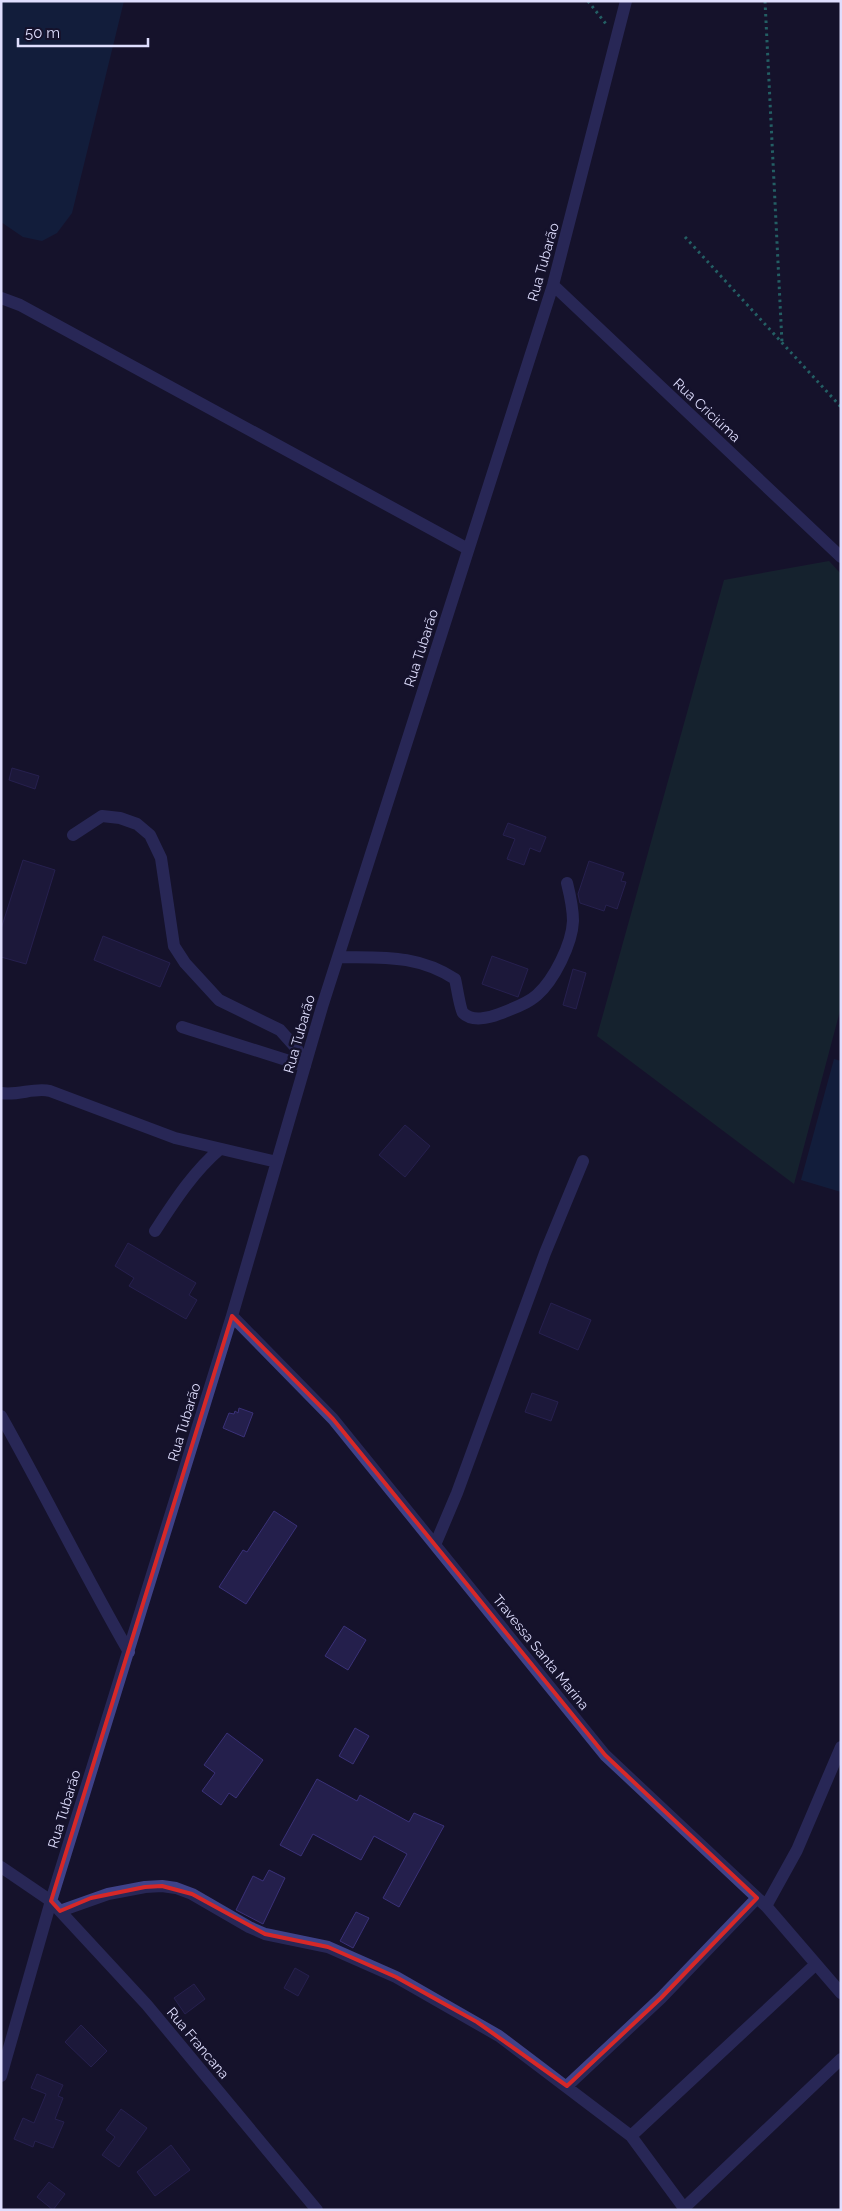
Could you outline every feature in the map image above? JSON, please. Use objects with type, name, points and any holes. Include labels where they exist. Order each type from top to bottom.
[{"type":"street","name":"Rua Tubarão","points":[[1,2076],[5,2049],[56,1906],[129,1652],[232,1316],[338,957],[553,285],[626,1]]},
{"type":"street","name":"Rua Criciúma","points":[[553,285],[841,558]]},
{"type":"street","points":[[1,298],[28,309],[468,549]]},
{"type":"street","points":[[73,835],[102,816],[120,818],[137,824],[150,835],[163,867],[174,946],[185,963],[219,1000],[280,1030],[297,1049],[305,1066]]},
{"type":"street","points":[[338,957],[409,959],[428,965],[455,980],[463,1012],[472,1018],[489,1018],[536,997],[551,980],[568,943],[573,923],[572,901],[567,883]]},
{"type":"street","points":[[182,1026],[305,1066]]},
{"type":"street","points":[[1,1093],[18,1094],[43,1089],[175,1138],[277,1162]]},
{"type":"street","points":[[155,1231],[192,1177],[220,1149]]},
{"type":"street","points":[[435,1545],[457,1493],[544,1253],[583,1161]]},
{"type":"street","name":"Travessa Santa Marina","points":[[232,1316],[333,1419],[605,1755],[761,1902],[841,1994]]},
{"type":"street","points":[[1,1416],[41,1487],[102,1606],[129,1652]]},
{"type":"street","points":[[567,2086],[761,1902],[797,1850],[841,1748]]},
{"type":"street","name":"Rua Francana","points":[[1,1867],[56,1906],[147,2006],[317,2210]]},
{"type":"street","points":[[56,1906],[144,1887],[162,1886],[192,1894],[249,1927],[265,1934],[328,1947],[396,1977],[477,2022],[567,2086],[631,2136],[684,2208],[841,2059]]},
{"type":"street","points":[[631,2136],[816,1964]]},
{"type":"path","points":[[588,1],[617,38]]},
{"type":"path","points":[[765,1],[782,343]]},
{"type":"path","points":[[685,237],[841,407]]},
{"type":"highlighted area","points":[[232,1316],[333,1419],[605,1755],[757,1898],[661,1998],[567,2086],[477,2022],[396,1977],[328,1947],[265,1934],[192,1894],[162,1886],[145,1887],[91,1898],[60,1911],[51,1901]]},
{"type":"green space","points":[[829,561],[841,574],[841,1007],[794,1184],[597,1036],[724,580]]},
{"type":"water","points":[[1,1],[124,1],[72,213],[57,233],[42,241],[23,237],[1,222]]},
{"type":"water","points":[[834,1059],[841,1061],[841,1192],[801,1180]]},
{"type":"building","points":[[12,768],[39,776],[35,789],[9,780]]},
{"type":"building","points":[[508,823],[546,837],[540,852],[530,848],[524,865],[507,859],[515,839],[503,835]]},
{"type":"building","points":[[23,860],[55,870],[26,964],[1,957],[1,929]]},
{"type":"building","points":[[589,861],[624,873],[621,881],[626,882],[617,909],[606,905],[604,911],[580,903],[578,894]]},
{"type":"building","points":[[103,936],[170,963],[160,987],[94,960]]},
{"type":"building","points":[[492,956],[528,969],[518,997],[482,984]]},
{"type":"building","points":[[573,969],[586,973],[576,1009],[563,1005]]},
{"type":"building","points":[[405,1125],[430,1146],[405,1177],[379,1155]]},
{"type":"building","points":[[128,1243],[196,1283],[189,1295],[197,1300],[186,1319],[129,1286],[134,1278],[115,1266]]},
{"type":"building","points":[[551,1303],[591,1320],[578,1350],[539,1333]]},
{"type":"building","points":[[532,1393],[558,1402],[551,1421],[525,1412]]},
{"type":"building","points":[[239,1408],[253,1413],[244,1437],[223,1428],[229,1413],[234,1414],[235,1411],[238,1413]]},
{"type":"building","points":[[274,1511],[297,1526],[246,1604],[219,1587],[243,1550],[247,1552]]},
{"type":"building","points":[[344,1626],[366,1640],[348,1670],[325,1656]]},
{"type":"building","points":[[355,1728],[369,1736],[353,1764],[339,1756]]},
{"type":"building","points":[[227,1733],[263,1760],[236,1798],[229,1793],[221,1805],[202,1791],[215,1773],[204,1765]]},
{"type":"building","points":[[317,1779],[357,1801],[360,1795],[409,1822],[414,1813],[444,1826],[399,1907],[383,1898],[407,1854],[374,1836],[361,1860],[313,1834],[301,1856],[280,1845]]},
{"type":"building","points":[[269,1870],[285,1878],[263,1924],[236,1910],[253,1876],[263,1881]]},
{"type":"building","points":[[356,1912],[369,1918],[353,1948],[340,1941]]},
{"type":"building","points":[[295,1968],[309,1976],[298,1996],[284,1988]]},
{"type":"building","points":[[194,1984],[205,1999],[185,2014],[174,1998]]},
{"type":"building","points":[[81,2025],[107,2051],[91,2067],[65,2042]]},
{"type":"building","points":[[37,2074],[63,2085],[58,2096],[63,2098],[55,2119],[64,2122],[53,2148],[35,2141],[33,2147],[14,2139],[23,2118],[34,2123],[46,2094],[31,2088]]},
{"type":"building","points":[[121,2109],[147,2128],[119,2167],[102,2155],[115,2137],[106,2130]]},
{"type":"building","points":[[171,2145],[190,2170],[155,2196],[137,2172]]},
{"type":"building","points":[[49,2182],[65,2194],[53,2210],[37,2197]]}]
